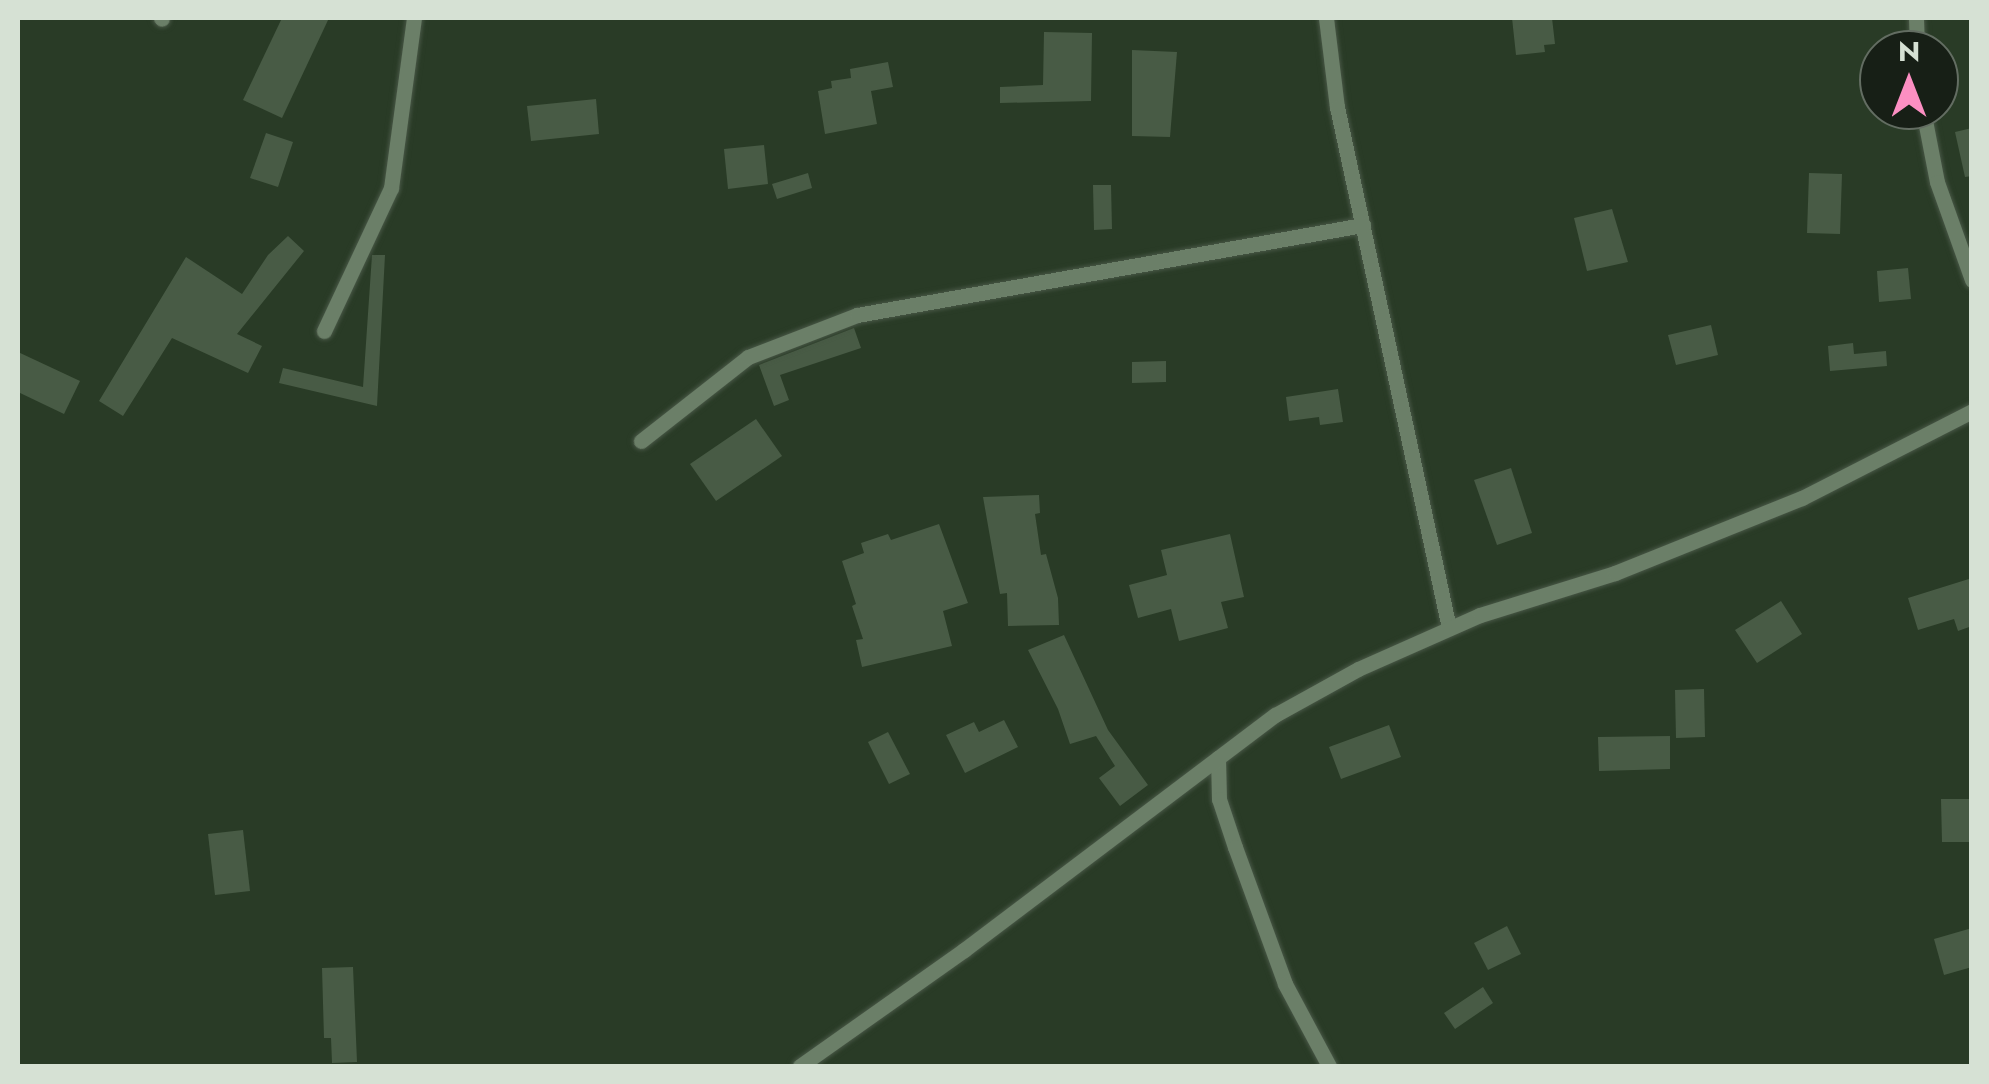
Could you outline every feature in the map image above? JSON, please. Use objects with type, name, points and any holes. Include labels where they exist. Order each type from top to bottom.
[{"type":"street","points":[[324,331],[391,188],[414,18]]},
{"type":"street","points":[[1326,18],[1338,107],[1449,628]]},
{"type":"street","points":[[1927,130],[1937,182],[1972,280]]},
{"type":"street","points":[[641,441],[748,357],[857,314],[1363,225]]},
{"type":"street","points":[[800,1066],[964,950],[1275,716],[1358,669],[1449,628],[1615,573],[1802,498],[1972,411]]},
{"type":"street","points":[[1218,758],[1219,799],[1236,847],[1286,984],[1330,1066]]},
{"type":"building","points":[[282,18],[329,18],[282,118],[243,100]]},
{"type":"building","points":[[1512,18],[1552,18],[1555,44],[1544,45],[1545,52],[1516,55]]},
{"type":"building","points":[[1044,32],[1092,33],[1091,101],[1000,103],[1000,87],[1043,85]]},
{"type":"building","points":[[1132,50],[1177,52],[1170,137],[1132,136]]},
{"type":"building","points":[[888,62],[893,87],[871,91],[877,124],[825,134],[818,91],[832,88],[831,81],[851,78],[850,69]]},
{"type":"building","points":[[596,99],[599,134],[531,141],[527,106]]},
{"type":"building","points":[[1972,128],[1972,176],[1965,177],[1955,132]]},
{"type":"building","points":[[266,133],[293,142],[278,187],[250,178]]},
{"type":"building","points":[[764,145],[768,184],[728,189],[724,149]]},
{"type":"building","points":[[808,173],[812,188],[777,199],[772,184]]},
{"type":"building","points":[[1809,173],[1842,174],[1840,234],[1807,233]]},
{"type":"building","points":[[1093,185],[1111,185],[1112,229],[1094,230]]},
{"type":"building","points":[[1612,209],[1628,262],[1587,271],[1574,218]]},
{"type":"building","points":[[288,236],[304,251],[237,334],[262,346],[248,373],[172,338],[123,416],[99,401],[186,257],[242,294],[268,255]]},
{"type":"building","points":[[372,255],[385,255],[377,406],[279,383],[283,368],[363,387]]},
{"type":"building","points":[[1908,268],[1911,299],[1879,302],[1877,271]]},
{"type":"building","points":[[1711,325],[1718,355],[1676,365],[1668,335]]},
{"type":"building","points":[[854,328],[861,348],[780,375],[789,400],[774,406],[759,365]]},
{"type":"building","points":[[1853,343],[1854,354],[1886,351],[1887,366],[1830,371],[1828,346]]},
{"type":"building","points":[[18,352],[80,381],[64,414],[18,392]]},
{"type":"building","points":[[1166,361],[1166,382],[1132,383],[1132,362]]},
{"type":"building","points":[[1338,389],[1343,422],[1320,425],[1319,417],[1289,421],[1286,397]]},
{"type":"building","points":[[756,419],[782,456],[716,501],[690,464]]},
{"type":"building","points":[[1511,468],[1532,533],[1497,545],[1474,480]]},
{"type":"building","points":[[1039,495],[1040,513],[1035,514],[1041,555],[1046,554],[1058,598],[1059,625],[1008,626],[1007,593],[1000,594],[983,497]]},
{"type":"building","points":[[939,524],[968,603],[943,611],[952,646],[862,667],[856,640],[863,639],[842,561],[864,553],[861,543],[888,534],[891,540]]},
{"type":"building","points":[[1230,534],[1244,597],[1221,602],[1228,628],[1179,641],[1171,609],[1138,618],[1129,585],[1167,575],[1161,550]]},
{"type":"building","points":[[1972,578],[1972,626],[1958,631],[1954,619],[1918,630],[1908,598]]},
{"type":"building","points":[[1781,601],[1802,634],[1757,663],[1735,630]]},
{"type":"building","points":[[1064,635],[1108,730],[1148,785],[1120,806],[1099,778],[1115,766],[1096,736],[1070,744],[1058,709],[1028,650]]},
{"type":"building","points":[[1704,689],[1705,737],[1676,738],[1675,690]]},
{"type":"building","points":[[1004,720],[1018,747],[965,773],[946,735],[974,722],[979,732]]},
{"type":"building","points":[[1389,725],[1401,757],[1341,779],[1329,747]]},
{"type":"building","points":[[888,732],[910,774],[889,784],[868,742]]},
{"type":"building","points":[[1670,736],[1670,769],[1599,771],[1598,737]]},
{"type":"building","points":[[1941,799],[1971,799],[1972,842],[1942,842]]},
{"type":"building","points":[[243,830],[250,891],[215,895],[208,834]]},
{"type":"building","points":[[1507,926],[1521,954],[1488,970],[1474,943]]},
{"type":"building","points":[[1972,928],[1972,967],[1944,975],[1934,939]]},
{"type":"building","points":[[353,967],[357,1062],[332,1063],[331,1038],[324,1038],[322,968]]},
{"type":"building","points":[[1483,987],[1493,1003],[1455,1029],[1444,1013]]}]
